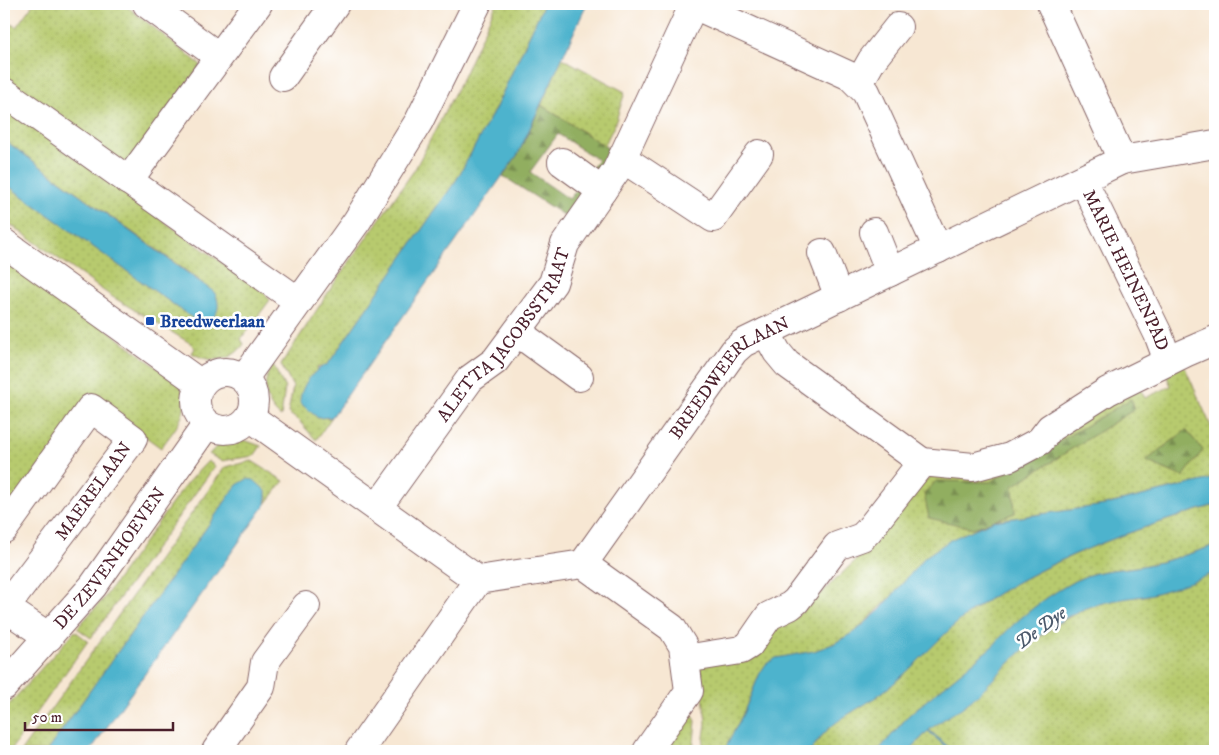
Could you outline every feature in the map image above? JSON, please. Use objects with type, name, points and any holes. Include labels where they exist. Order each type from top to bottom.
[{"type":"street","points":[[147,4],[218,56]]},
{"type":"street","points":[[128,181],[258,4]]},
{"type":"street","points":[[283,77],[335,4]]},
{"type":"street","points":[[694,4],[850,76],[859,83],[866,92],[938,249]]},
{"type":"street","name":"ALETTA JACOBSSTRAAT","points":[[378,507],[470,379],[474,374],[491,366],[553,283],[564,244],[602,191],[622,158],[694,4]]},
{"type":"street","points":[[1050,4],[1122,160]]},
{"type":"street","points":[[244,378],[357,221],[419,121],[470,7]]},
{"type":"street","points":[[859,83],[872,60],[898,27]]},
{"type":"street","points":[[4,92],[298,301]]},
{"type":"street","name":"BREEDWEERLAAN","points":[[583,564],[734,351],[743,343],[1122,160],[1215,144]]},
{"type":"street","points":[[622,158],[713,218],[759,154]]},
{"type":"street","points":[[562,162],[602,191]]},
{"type":"street","name":"MARIE HEINENPAD","points":[[1083,180],[1168,361]]},
{"type":"street","points":[[874,232],[890,272]]},
{"type":"street","points":[[4,243],[201,384]]},
{"type":"street","points":[[822,253],[839,297]]},
{"type":"street","points":[[517,332],[579,377]]},
{"type":"street","points":[[766,332],[787,364],[922,462],[973,467],[1010,457],[1040,441],[1050,428],[1108,391],[1215,340]]},
{"type":"street","points":[[221,372],[234,372],[244,378],[251,386],[255,396],[250,417],[242,425],[230,430],[218,430],[208,424],[198,413],[196,398],[201,384],[210,376],[221,372]]},
{"type":"street","name":"MAERELAAN","points":[[4,529],[92,408],[133,439],[4,608]]},
{"type":"street","points":[[250,417],[478,580],[583,564],[672,628],[680,638],[689,691],[647,751]]},
{"type":"street","name":"DE ZEVENHOEVEN","points":[[4,686],[93,586],[208,424]]},
{"type":"street","points":[[685,659],[741,650],[749,645],[769,616],[796,601],[837,546],[862,536],[868,531],[922,462]]},
{"type":"street","points":[[359,751],[478,580]]},
{"type":"street","points":[[216,751],[261,687],[265,662],[306,606]]},
{"type":"street","points":[[4,608],[49,637]]},
{"type":"green space","points":[[33,4],[124,4],[201,65],[125,167],[4,81],[4,19],[16,27]]},
{"type":"green space","points":[[496,4],[544,4],[496,107],[457,179],[328,364],[317,368],[327,419],[332,417],[316,440],[299,421],[288,413],[293,387],[281,365],[331,288],[415,169],[463,77]]},
{"type":"green space","points":[[562,58],[625,92],[615,124],[604,146],[541,105]]},
{"type":"green space","points":[[541,105],[617,154],[599,179],[589,172],[598,160],[558,134],[530,172],[569,199],[579,187],[590,192],[571,220],[503,176],[518,154]]},
{"type":"green space","points":[[4,107],[263,292],[270,300],[241,339],[244,344],[239,350],[227,358],[213,360],[199,357],[192,353],[195,348],[190,343],[111,296],[4,220],[4,183],[187,314],[202,321],[199,280],[4,140]]},
{"type":"green space","points":[[4,251],[180,385],[184,403],[177,426],[161,448],[91,397],[4,514]]},
{"type":"green space","points":[[1183,363],[1215,435],[1215,478],[1105,505],[993,521],[893,595],[856,631],[833,644],[760,673],[743,714],[724,751],[702,751],[706,723],[699,661],[779,620],[798,615],[874,543],[916,487],[928,479],[1140,388],[1145,398],[1171,386],[1165,372]]},
{"type":"green space","points":[[273,365],[285,388],[281,417],[271,406],[266,392],[267,378]]},
{"type":"green space","points":[[1131,399],[1135,409],[1013,486],[1015,513],[973,528],[929,518],[924,494],[936,481],[990,482]]},
{"type":"green space","points":[[1186,430],[1203,450],[1183,477],[1146,461]]},
{"type":"green space","points":[[244,440],[261,446],[254,456],[221,461],[209,454],[220,443]]},
{"type":"green space","points":[[208,461],[215,466],[91,638],[77,628],[104,598],[186,484]]},
{"type":"green space","points":[[252,461],[284,481],[266,504],[268,497],[237,485],[47,751],[21,751],[225,467]]},
{"type":"green space","points":[[1215,505],[1215,545],[1161,562],[1096,573],[1084,577],[1055,593],[1027,613],[995,645],[910,714],[878,751],[811,751],[820,738],[842,716],[914,663],[955,624],[1000,592],[1059,561],[1090,548],[1152,525]]},
{"type":"green space","points":[[1215,572],[1215,751],[953,751],[929,730],[944,717],[971,700],[1022,650],[1059,623],[1083,609],[1118,598],[1145,596]]},
{"type":"green space","points":[[75,631],[88,641],[10,751],[4,751],[4,710]]},
{"type":"green space","points":[[692,714],[696,721],[693,751],[663,751]]},
{"type":"green space","points":[[928,731],[950,751],[909,751]]},
{"type":"water","points":[[544,4],[587,4],[518,154],[332,417],[318,418],[300,403],[302,391],[308,379],[317,370],[328,364],[457,179],[496,107]]},
{"type":"water","points":[[4,140],[214,292],[218,304],[216,314],[208,320],[195,320],[4,183]]},
{"type":"water","points":[[1215,478],[1215,505],[1121,536],[1059,561],[1000,592],[973,610],[949,630],[892,685],[842,718],[818,740],[811,751],[724,751],[766,664],[776,658],[814,651],[833,644],[856,631],[880,610],[925,557],[952,539],[993,521],[1105,505]]},
{"type":"water","points":[[247,479],[254,480],[266,491],[266,504],[90,751],[47,751],[237,485]]},
{"type":"water","name":"De Dye","points":[[1215,545],[1215,572],[1159,592],[1091,606],[1052,626],[1038,637],[973,699],[929,730],[953,751],[950,751],[928,731],[909,751],[878,751],[910,714],[994,645],[1027,613],[1055,592],[1096,573],[1161,562]]},
{"type":"place","name":"Breedweerlaan","points":[[150,321]]}]
